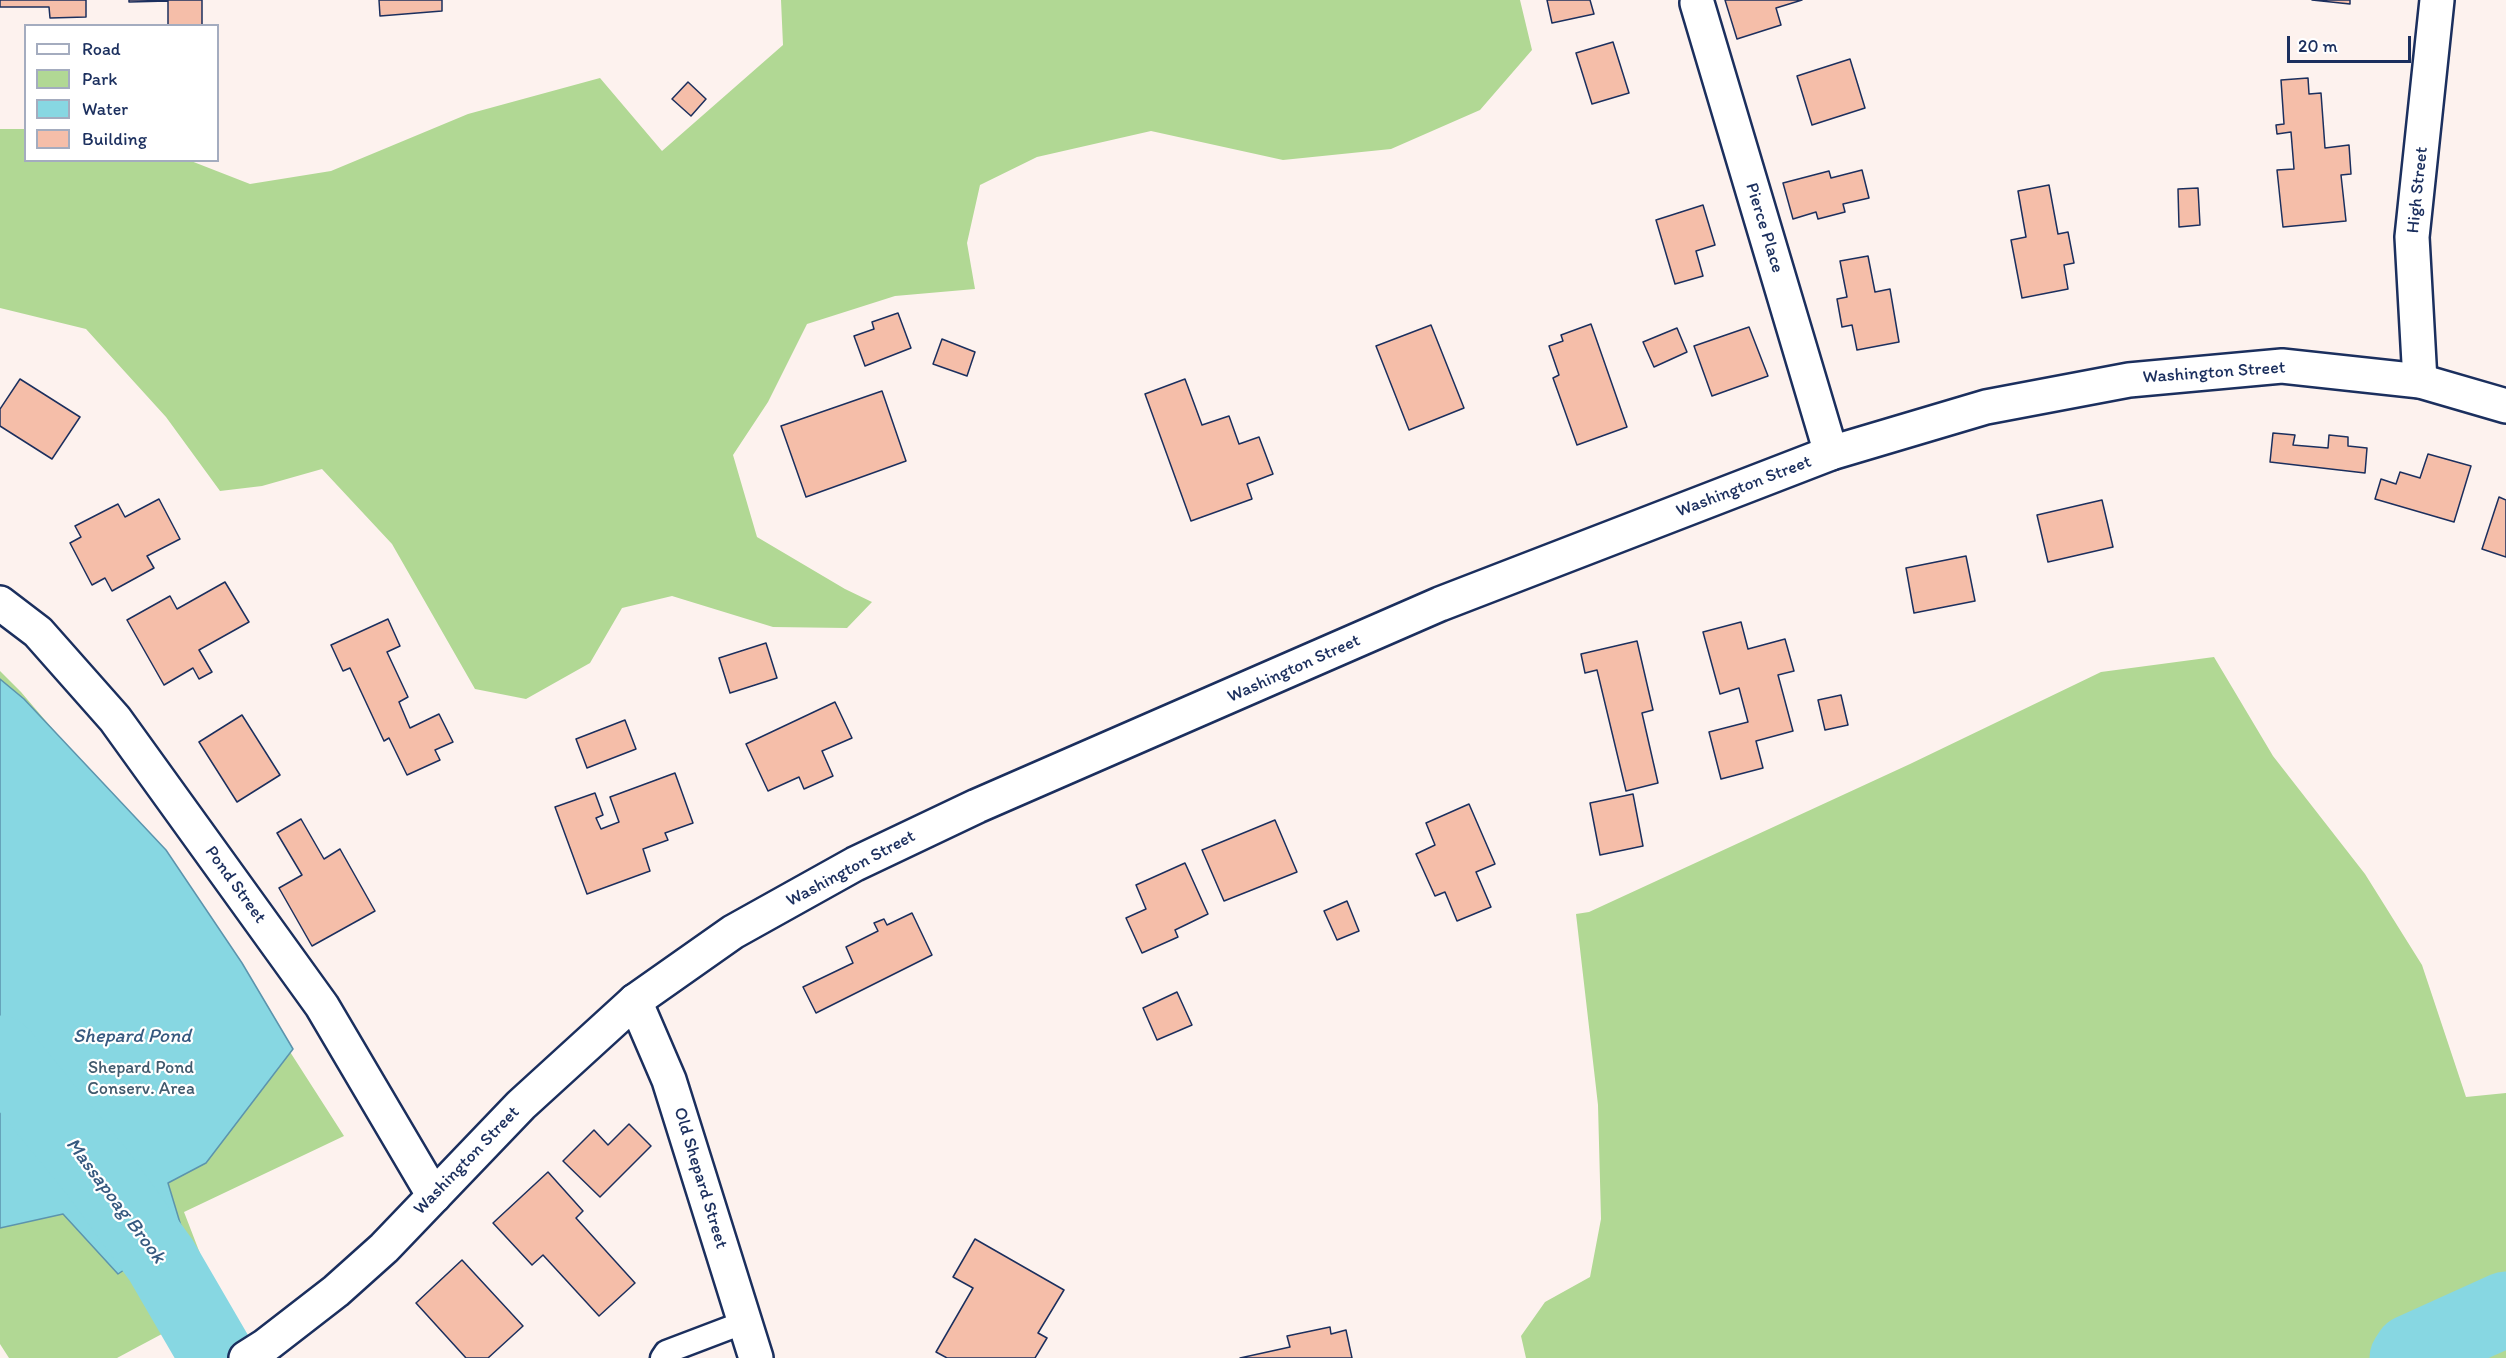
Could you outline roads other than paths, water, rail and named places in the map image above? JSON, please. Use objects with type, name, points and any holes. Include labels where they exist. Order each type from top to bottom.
[{"type":"main road","name":"High Street","points":[[2420,381],[2412,237],[2437,0]]},
{"type":"main road","name":"Pierce Place","points":[[1697,3],[1831,453]]},
{"type":"main road","name":"Washington Street","points":[[256,1352],[336,1291],[384,1248],[521,1105],[635,1001],[733,932],[855,864],[977,806],[1440,604],[1831,453],[1986,407],[2129,380],[2282,366],[2420,381],[2506,406]]},
{"type":"main road","name":"Pond Street","points":[[0,603],[38,632],[115,719],[322,1006],[434,1196]]},
{"type":"main road","name":"Old Shepard Street","points":[[635,1001],[669,1080],[756,1358]]},
{"type":"lane","points":[[662,1358],[666,1352],[745,1322]]},
{"type":"water","name":"Shepard Pond","points":[[0,679],[24,699],[166,850],[242,963],[293,1049],[206,1163],[168,1183],[181,1226],[152,1251],[118,1274],[63,1214],[0,1228]]},
{"type":"waterway","name":"Massapoag Brook","points":[[0,1053],[97,1172],[161,1260],[218,1358]]},
{"type":"waterway","name":"Massapoag Brook","points":[[2407,1358],[2411,1352],[2506,1309]]},
{"type":"park label","name":"Shepard Pond Conserv. Area","points":[[141,1078]]}]
